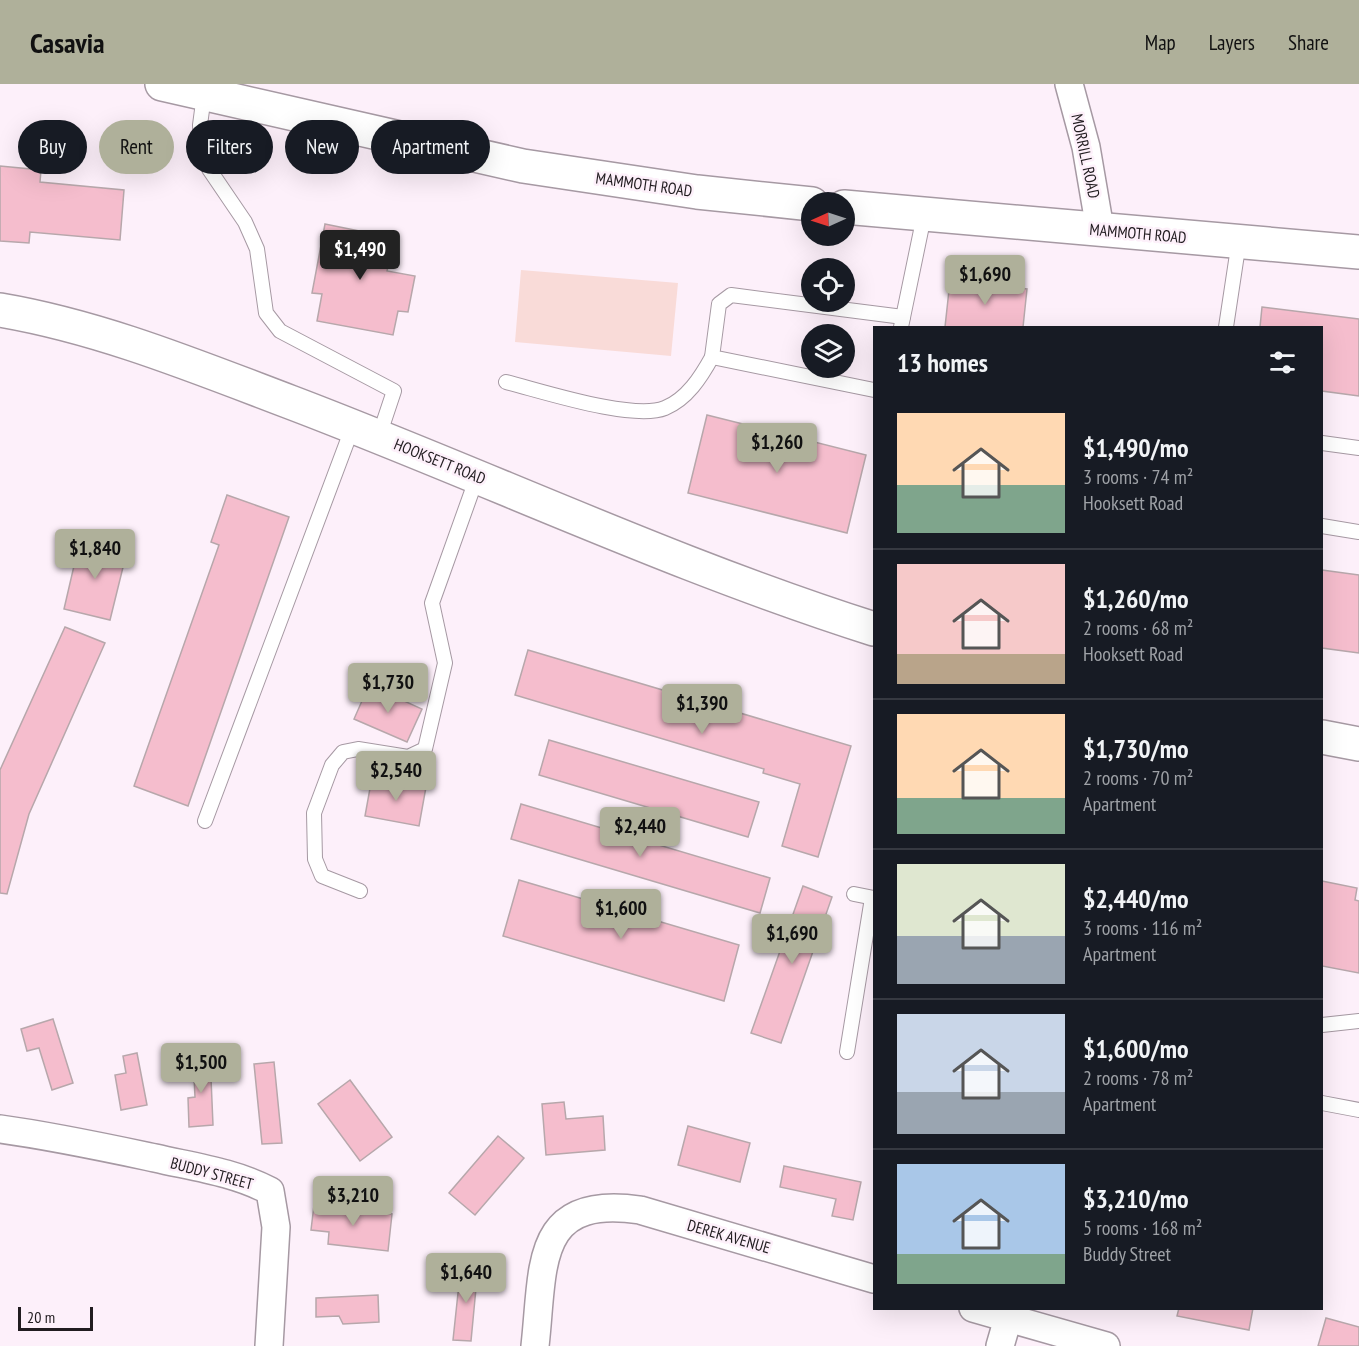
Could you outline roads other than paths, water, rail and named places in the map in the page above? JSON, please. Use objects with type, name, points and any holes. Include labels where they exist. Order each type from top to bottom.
[{"type":"main road","name":"MAMMOTH ROAD","points":[[162,84],[523,166],[697,192],[801,203]]},
{"type":"main road","name":"MAMMOTH ROAD","points":[[855,208],[1359,252]]},
{"type":"main road","name":"HOOKSETT ROAD","points":[[0,310],[75,326],[130,343],[366,431],[765,590],[873,629]]},
{"type":"main road","points":[[1323,737],[1359,744]]},
{"type":"street","name":"MORRILL ROAD","points":[[1069,84],[1086,147],[1100,229]]},
{"type":"street","name":"BUDDY STREET","points":[[0,1129],[65,1139],[220,1172],[250,1180],[270,1191],[276,1227],[269,1346]]},
{"type":"street","name":"DEREK AVENUE","points":[[535,1346],[545,1256],[556,1228],[582,1211],[610,1206],[640,1210],[873,1279]]},
{"type":"street","points":[[988,1310],[1010,1313],[1106,1346]]},
{"type":"street","points":[[1000,1346],[1010,1313]]},
{"type":"lane","points":[[204,95],[200,125],[201,148],[209,169],[245,222],[257,249],[266,313],[280,331],[394,391],[366,431],[205,821]]},
{"type":"lane","points":[[506,382],[621,409],[644,411],[665,408],[688,391],[700,378],[712,357],[719,304],[731,295],[902,322],[924,216]]},
{"type":"lane","points":[[1226,326],[1239,241]]},
{"type":"lane","points":[[712,357],[873,390]]},
{"type":"lane","points":[[1323,443],[1359,448]]},
{"type":"lane","points":[[360,891],[322,876],[315,859],[314,813],[332,765],[343,752],[358,749],[408,757],[425,749],[445,663],[432,603],[477,477]]},
{"type":"lane","points":[[1323,526],[1359,532]]},
{"type":"lane","points":[[847,1052],[873,898],[854,894]]},
{"type":"lane","points":[[1323,1025],[1359,1020]]},
{"type":"lane","points":[[1323,1103],[1359,1110]]}]
